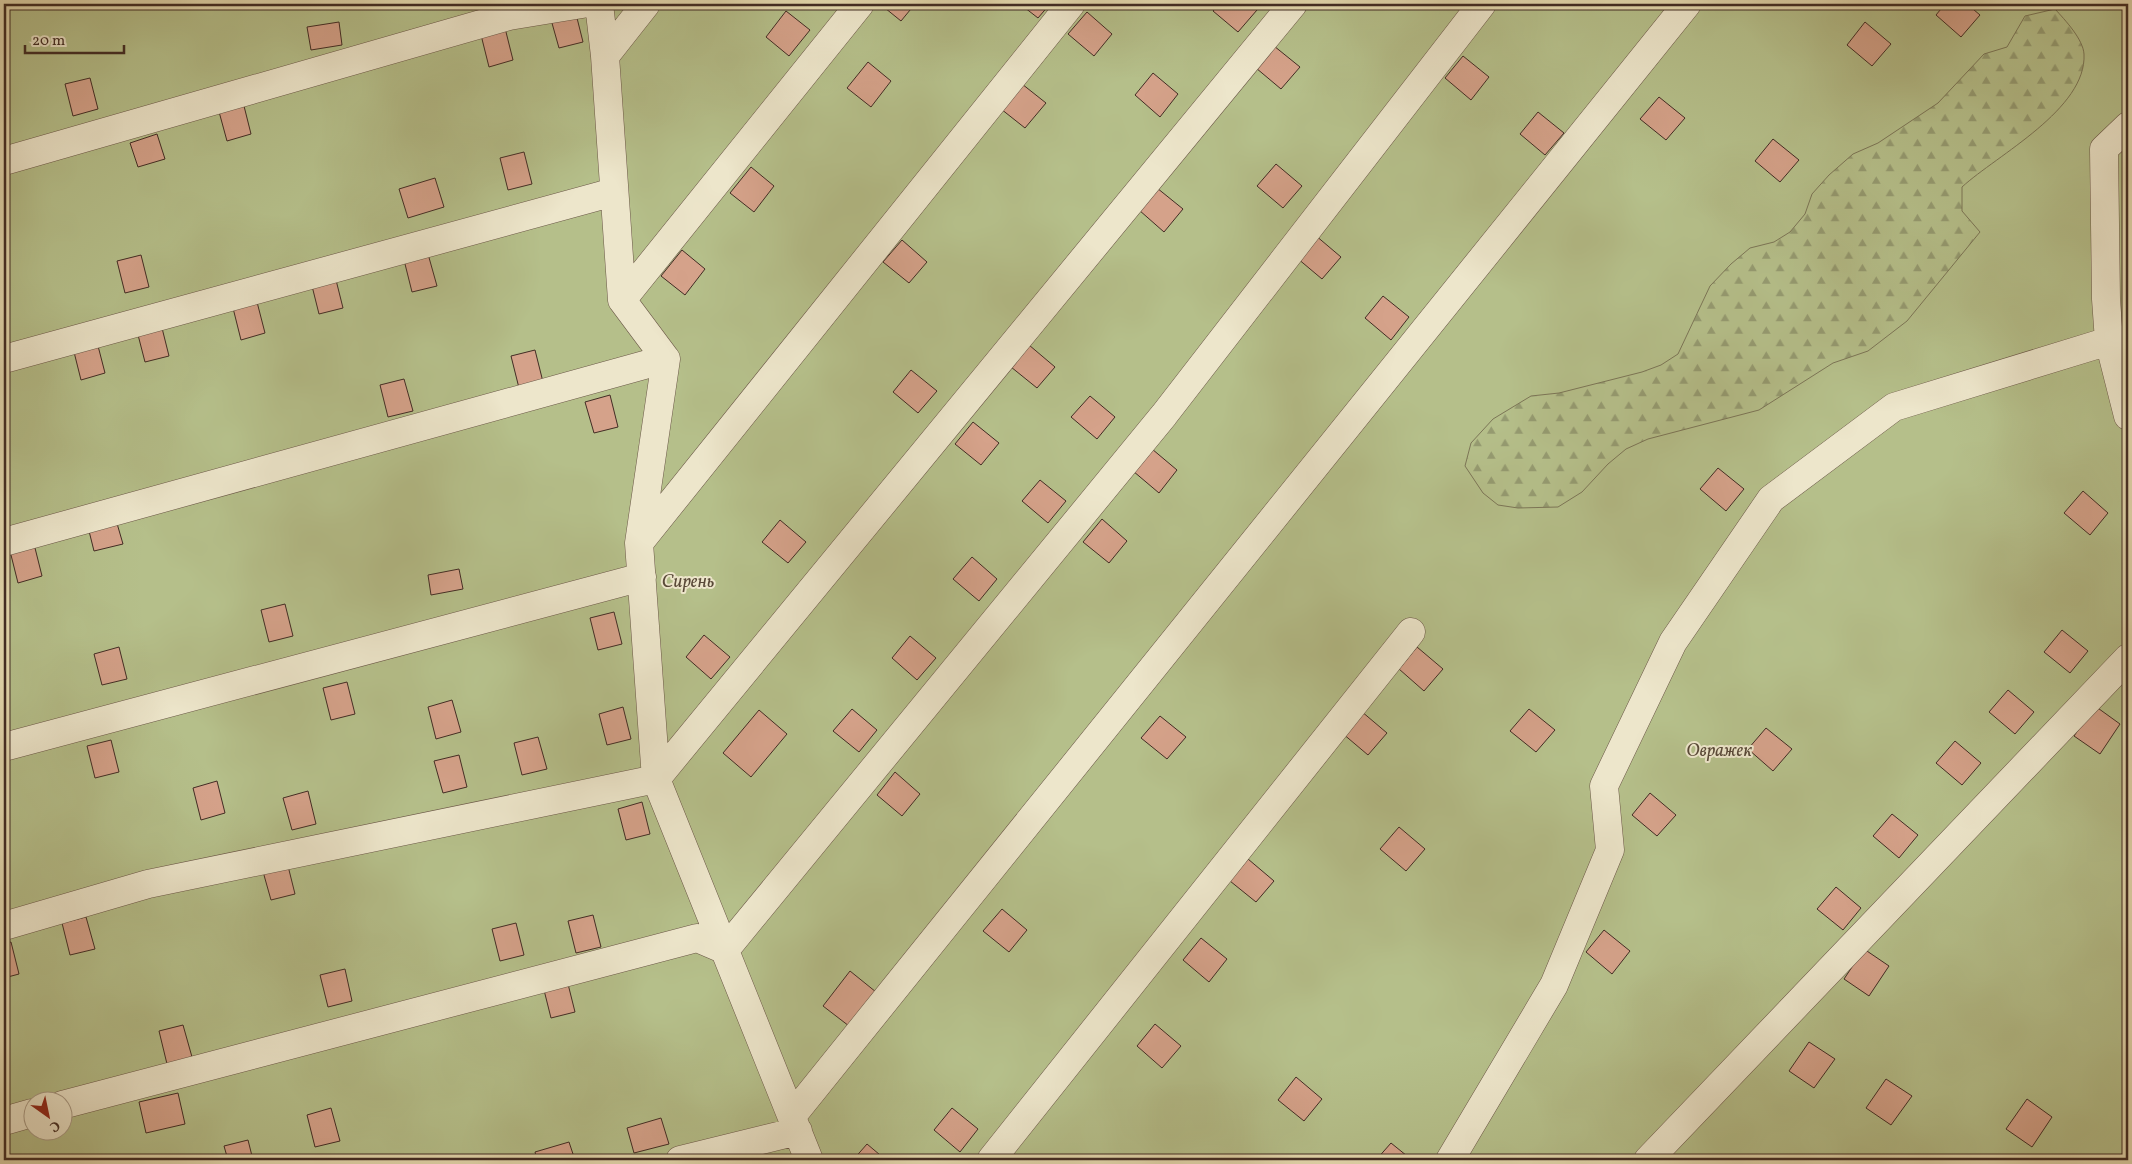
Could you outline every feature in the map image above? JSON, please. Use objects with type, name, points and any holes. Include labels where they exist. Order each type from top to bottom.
[{"type":"street","points":[[4,161],[509,16],[582,4]]},
{"type":"street","points":[[599,4],[605,56],[622,300],[666,359],[639,543],[656,779],[809,1160]]},
{"type":"street","points":[[605,56],[646,4]]},
{"type":"street","points":[[622,300],[860,4]]},
{"type":"street","points":[[639,543],[1072,4]]},
{"type":"street","points":[[4,926],[148,884],[656,779],[1293,4]]},
{"type":"street","points":[[725,950],[1164,414],[1482,4]]},
{"type":"street","points":[[680,1160],[795,1124],[1687,4]]},
{"type":"street","points":[[2128,126],[2104,148],[2106,299],[2109,340],[2124,385],[2128,416]]},
{"type":"street","points":[[4,359],[614,192]]},
{"type":"street","points":[[1450,1160],[1554,985],[1610,850],[1604,786],[1673,642],[1771,499],[1894,408],[2109,340]]},
{"type":"street","points":[[4,542],[666,359]]},
{"type":"street","points":[[4,747],[642,577]]},
{"type":"street","points":[[991,1160],[1411,632]]},
{"type":"street","points":[[1648,1160],[2128,658]]},
{"type":"street","points":[[72,1102],[697,938],[725,950]]},
{"type":"street","points":[[4,1121],[22,1116]]},
{"type":"green space","name":"Сирень","points":[[4,4],[2128,4],[2128,1146],[2117,1160],[4,1160]]},
{"type":"green space","points":[[2055,9],[2073,30],[2083,48],[2081,74],[2071,93],[2056,112],[1962,187],[1962,211],[1980,232],[1907,321],[1868,351],[1833,363],[1759,410],[1648,439],[1626,449],[1608,464],[1582,492],[1558,507],[1518,508],[1498,505],[1483,493],[1465,466],[1471,443],[1493,419],[1531,396],[1559,393],[1642,372],[1661,365],[1678,354],[1710,286],[1731,264],[1750,248],[1774,242],[1790,232],[1805,214],[1812,194],[1829,175],[1853,154],[1878,143],[1938,103],[1984,54],[2007,47],[2025,16]]},
{"type":"building","points":[[880,4],[915,4],[901,21]]},
{"type":"building","points":[[1020,4],[1050,4],[1038,18]]},
{"type":"building","points":[[1219,4],[1249,4],[1257,10],[1238,32],[1213,11]]},
{"type":"building","points":[[1945,4],[1967,4],[1980,15],[1961,37],[1936,15]]},
{"type":"building","points":[[575,10],[583,42],[559,48],[550,16]]},
{"type":"building","points":[[786,11],[810,30],[789,56],[766,37]]},
{"type":"building","points":[[1087,12],[1112,34],[1094,56],[1068,34]]},
{"type":"building","points":[[339,22],[342,45],[311,50],[307,27]]},
{"type":"building","points":[[1865,22],[1891,44],[1872,66],[1847,45]]},
{"type":"building","points":[[505,28],[513,60],[489,67],[481,35]]},
{"type":"building","points":[[1274,46],[1300,67],[1281,89],[1256,68]]},
{"type":"building","points":[[1463,56],[1489,77],[1471,100],[1445,78]]},
{"type":"building","points":[[868,62],[891,81],[871,107],[847,88]]},
{"type":"building","points":[[1153,73],[1178,94],[1160,117],[1135,95]]},
{"type":"building","points":[[90,78],[98,109],[73,116],[65,84]]},
{"type":"building","points":[[1022,84],[1046,103],[1025,128],[1001,109]]},
{"type":"building","points":[[1659,97],[1685,118],[1666,140],[1640,119]]},
{"type":"building","points":[[243,102],[251,134],[227,141],[218,108]]},
{"type":"building","points":[[1538,112],[1564,133],[1545,155],[1520,134]]},
{"type":"building","points":[[157,134],[165,159],[138,167],[130,143]]},
{"type":"building","points":[[1773,139],[1799,160],[1780,182],[1755,161]]},
{"type":"building","points":[[524,152],[532,184],[508,190],[500,158]]},
{"type":"building","points":[[1276,164],[1302,186],[1283,208],[1257,186]]},
{"type":"building","points":[[751,167],[774,186],[754,212],[730,193]]},
{"type":"building","points":[[435,178],[444,207],[408,218],[399,189]]},
{"type":"building","points":[[1157,188],[1183,209],[1164,232],[1139,210]]},
{"type":"building","points":[[1315,235],[1341,257],[1322,279],[1297,258]]},
{"type":"building","points":[[902,240],[927,262],[909,283],[883,262]]},
{"type":"building","points":[[682,250],[705,269],[685,295],[661,276]]},
{"type":"building","points":[[428,254],[437,286],[412,292],[404,260]]},
{"type":"building","points":[[141,255],[149,287],[125,293],[117,261]]},
{"type":"building","points":[[335,276],[343,308],[319,314],[311,282]]},
{"type":"building","points":[[1383,296],[1409,317],[1391,340],[1365,318]]},
{"type":"building","points":[[257,302],[265,333],[241,340],[233,308]]},
{"type":"building","points":[[161,324],[169,356],[145,362],[137,331]]},
{"type":"building","points":[[97,342],[105,373],[81,380],[73,348]]},
{"type":"building","points":[[1029,345],[1055,367],[1037,388],[1011,367]]},
{"type":"building","points":[[535,350],[543,382],[519,388],[511,356]]},
{"type":"building","points":[[911,370],[937,391],[918,413],[893,392]]},
{"type":"building","points":[[404,379],[413,411],[388,417],[380,385]]},
{"type":"building","points":[[610,395],[618,427],[594,433],[585,402]]},
{"type":"building","points":[[1090,396],[1115,417],[1097,439],[1071,417]]},
{"type":"building","points":[[973,422],[999,443],[981,465],[955,444]]},
{"type":"building","points":[[1152,449],[1177,470],[1159,493],[1133,471]]},
{"type":"building","points":[[1718,468],[1744,489],[1726,511],[1700,489]]},
{"type":"building","points":[[1040,480],[1066,501],[1048,523],[1022,501]]},
{"type":"building","points":[[2083,491],[2108,513],[2090,535],[2064,513]]},
{"type":"building","points":[[1102,519],[1127,541],[1109,563],[1083,542]]},
{"type":"building","points":[[116,520],[123,544],[94,551],[88,527]]},
{"type":"building","points":[[780,520],[806,542],[788,563],[762,542]]},
{"type":"building","points":[[34,544],[42,576],[18,583],[10,551]]},
{"type":"building","points":[[972,557],[997,579],[979,601],[953,579]]},
{"type":"building","points":[[459,569],[463,589],[431,595],[428,575]]},
{"type":"building","points":[[285,604],[293,636],[269,642],[261,610]]},
{"type":"building","points":[[614,612],[622,644],[598,650],[590,618]]},
{"type":"building","points":[[2062,630],[2088,651],[2070,673],[2044,652]]},
{"type":"building","points":[[704,635],[730,657],[711,679],[686,657]]},
{"type":"building","points":[[910,636],[936,658],[917,680],[892,658]]},
{"type":"building","points":[[119,647],[127,679],[102,685],[94,654]]},
{"type":"building","points":[[1417,647],[1443,669],[1424,691],[1399,669]]},
{"type":"building","points":[[347,682],[355,714],[331,720],[323,688]]},
{"type":"building","points":[[2008,690],[2034,712],[2015,734],[1989,712]]},
{"type":"building","points":[[452,700],[461,732],[436,739],[428,707]]},
{"type":"building","points":[[2095,706],[2120,724],[2100,754],[2074,736]]},
{"type":"building","points":[[623,707],[631,739],[607,745],[599,714]]},
{"type":"building","points":[[852,709],[877,730],[859,752],[833,731]]},
{"type":"building","points":[[1529,709],[1555,730],[1536,752],[1510,731]]},
{"type":"building","points":[[759,710],[787,734],[751,777],[723,753]]},
{"type":"building","points":[[1361,711],[1387,733],[1368,755],[1342,733]]},
{"type":"building","points":[[1160,716],[1186,737],[1167,759],[1141,738]]},
{"type":"building","points":[[1766,728],[1792,749],[1773,771],[1748,749]]},
{"type":"building","points":[[538,737],[547,769],[522,775],[514,743]]},
{"type":"building","points":[[111,740],[119,772],[95,778],[87,746]]},
{"type":"building","points":[[1955,741],[1981,763],[1962,785],[1936,763]]},
{"type":"building","points":[[459,755],[467,787],[443,793],[434,761]]},
{"type":"building","points":[[895,772],[920,794],[902,816],[877,795]]},
{"type":"building","points":[[217,781],[225,813],[201,820],[193,788]]},
{"type":"building","points":[[308,791],[316,824],[292,830],[283,798]]},
{"type":"building","points":[[1650,793],[1676,815],[1657,836],[1632,815]]},
{"type":"building","points":[[642,802],[650,834],[626,840],[618,809]]},
{"type":"building","points":[[1892,814],[1918,835],[1899,858],[1873,836]]},
{"type":"building","points":[[1399,827],[1425,849],[1406,871],[1380,849]]},
{"type":"building","points":[[1248,859],[1274,881],[1256,902],[1230,881]]},
{"type":"building","points":[[287,862],[295,894],[271,900],[262,868]]},
{"type":"building","points":[[1836,887],[1861,908],[1843,930],[1817,909]]},
{"type":"building","points":[[1002,909],[1027,930],[1009,952],[983,931]]},
{"type":"building","points":[[593,915],[601,947],[576,953],[568,921]]},
{"type":"building","points":[[86,917],[95,949],[70,955],[62,923]]},
{"type":"building","points":[[516,923],[524,955],[500,961],[492,929]]},
{"type":"building","points":[[1604,930],[1630,951],[1612,974],[1586,952]]},
{"type":"building","points":[[1201,938],[1227,959],[1209,982],[1183,960]]},
{"type":"building","points":[[11,942],[19,974],[4,978],[4,944]]},
{"type":"building","points":[[1864,949],[1889,966],[1869,996],[1844,979]]},
{"type":"building","points":[[345,969],[352,1001],[328,1007],[320,975]]},
{"type":"building","points":[[850,971],[876,992],[849,1026],[823,1006]]},
{"type":"building","points":[[567,980],[575,1012],[551,1018],[543,986]]},
{"type":"building","points":[[1155,1024],[1181,1046],[1162,1068],[1137,1046]]},
{"type":"building","points":[[183,1025],[192,1057],[167,1064],[159,1031]]},
{"type":"building","points":[[1809,1042],[1835,1059],[1814,1088],[1789,1071]]},
{"type":"building","points":[[1296,1077],[1322,1099],[1304,1121],[1278,1100]]},
{"type":"building","points":[[1886,1079],[1912,1096],[1891,1125],[1866,1108]]},
{"type":"building","points":[[178,1093],[185,1124],[146,1133],[139,1102]]},
{"type":"building","points":[[2027,1099],[2052,1117],[2032,1147],[2006,1129]]},
{"type":"building","points":[[331,1108],[340,1141],[315,1147],[307,1115]]},
{"type":"building","points":[[952,1108],[978,1129],[960,1152],[934,1130]]},
{"type":"building","points":[[661,1118],[669,1144],[634,1153],[627,1128]]},
{"type":"building","points":[[248,1140],[253,1160],[228,1160],[224,1146]]},
{"type":"building","points":[[569,1142],[575,1160],[537,1160],[535,1152]]},
{"type":"building","points":[[1391,1143],[1412,1160],[1376,1160]]},
{"type":"building","points":[[867,1144],[886,1160],[853,1160]]},
{"type":"park label","name":"Овражек","points":[[1719,751]]}]
